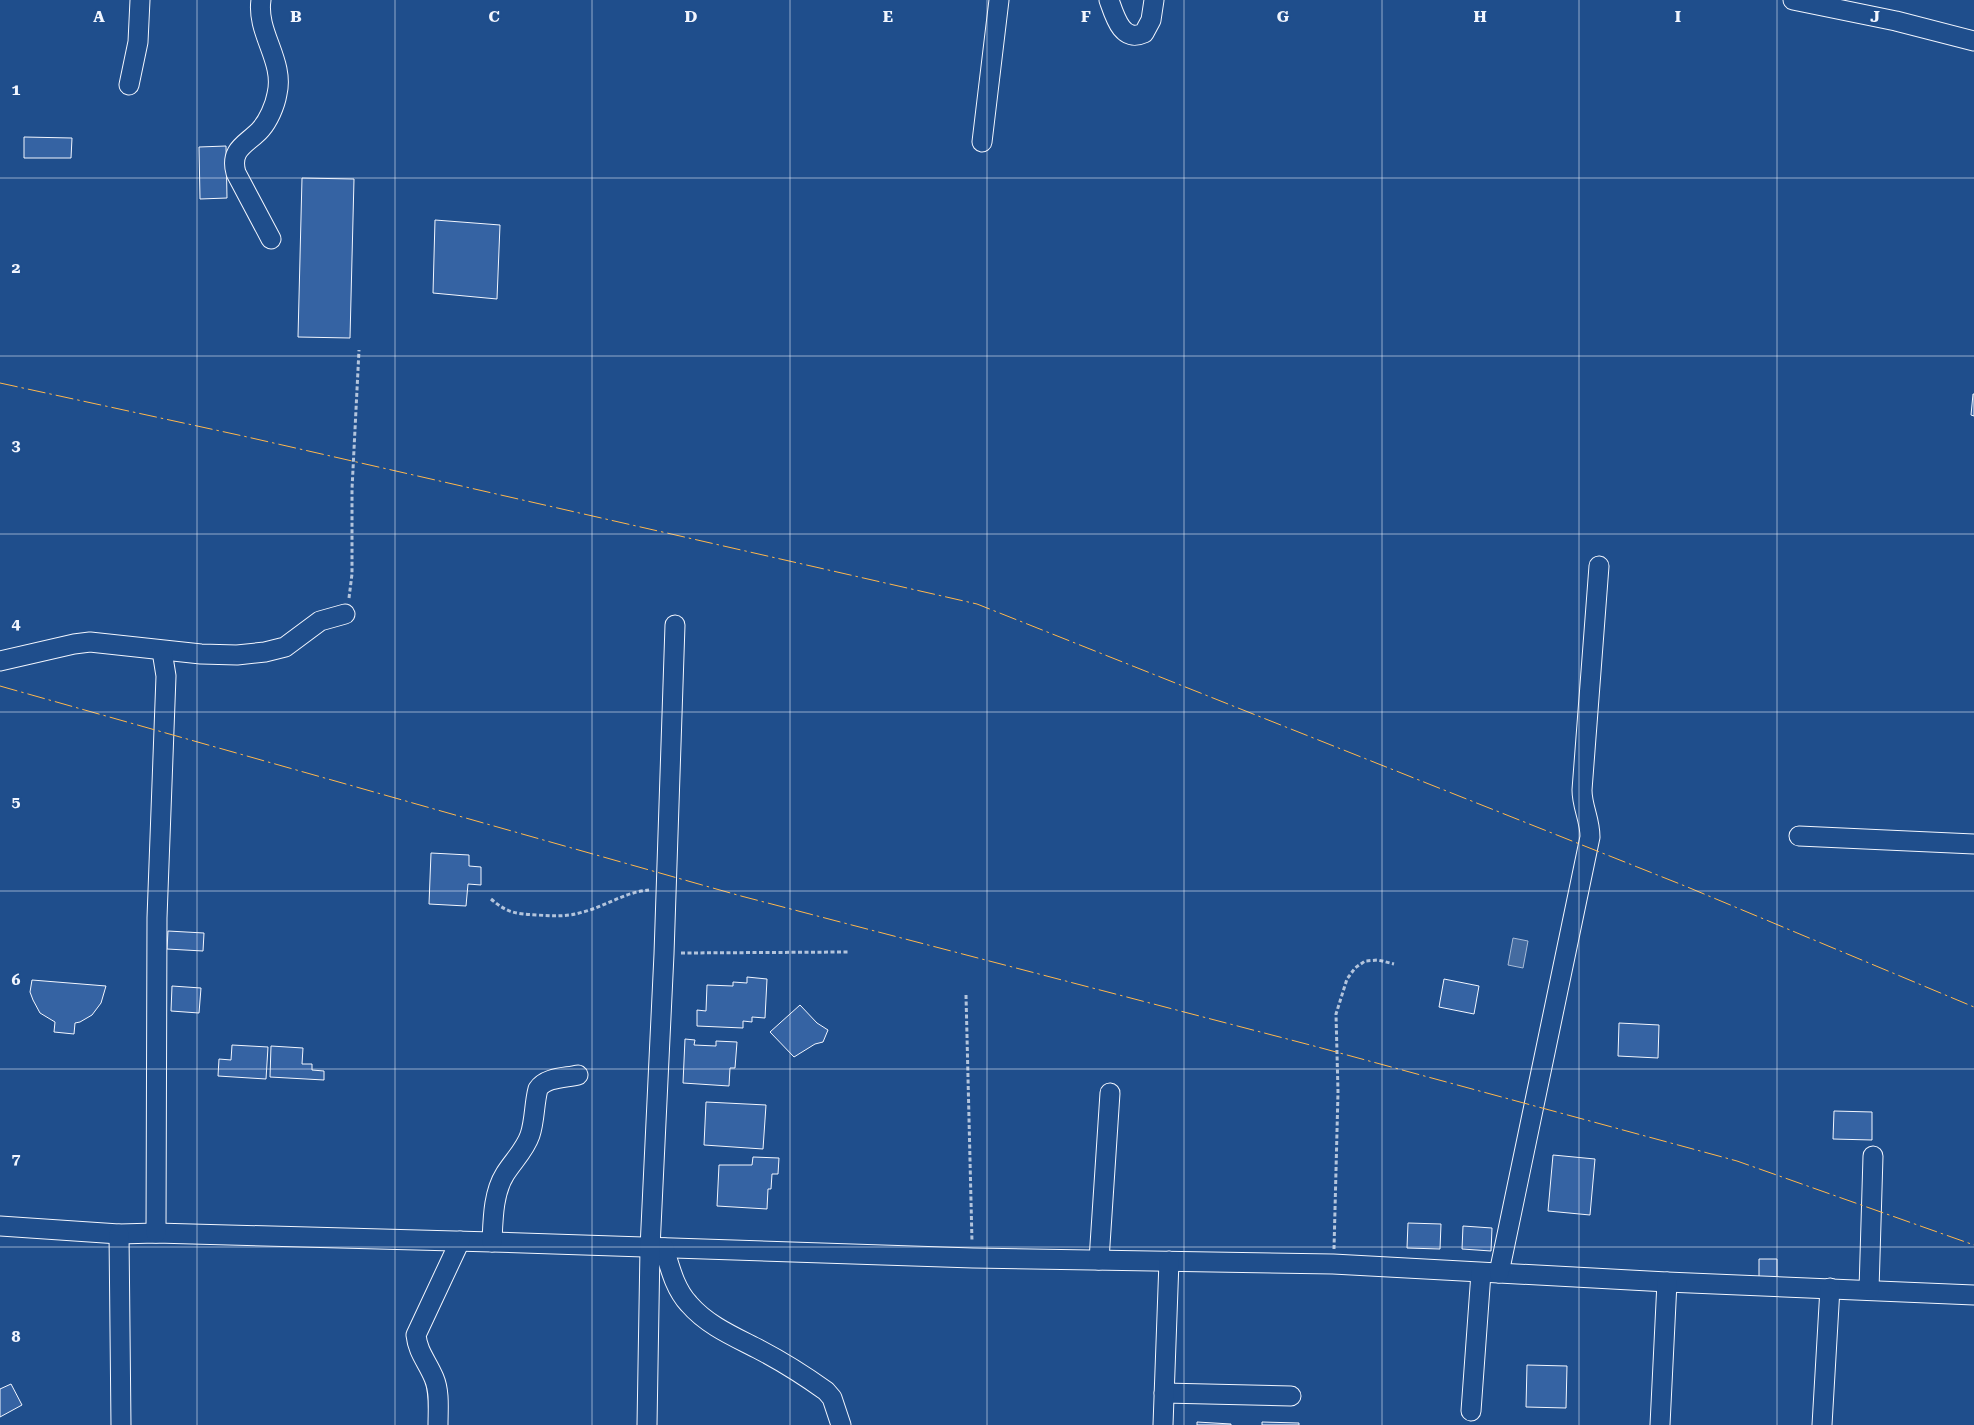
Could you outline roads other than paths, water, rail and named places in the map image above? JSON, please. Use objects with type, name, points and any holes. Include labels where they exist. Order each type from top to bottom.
[{"type":"street","points":[[129,85],[138,42],[140,0]]},
{"type":"street","points":[[260,0],[261,20],[276,63],[279,88],[275,103],[265,124],[260,131],[240,147],[234,160],[234,167],[271,238]]},
{"type":"street","points":[[982,142],[999,0]]},
{"type":"street","points":[[1109,0],[1121,27],[1129,36],[1136,37],[1144,34],[1150,20],[1154,0]]},
{"type":"street","points":[[1793,0],[1848,6],[1896,21],[1974,41]]},
{"type":"street","points":[[1471,1411],[1490,1273],[1590,837],[1589,818],[1582,800],[1582,790],[1598,566]]},
{"type":"street","points":[[0,661],[90,642],[121,644],[162,651],[237,655],[275,650],[285,647],[320,621],[345,614]]},
{"type":"street","points":[[647,1425],[657,1248],[665,891],[675,625]]},
{"type":"street","points":[[156,1233],[157,918],[166,676],[162,651]]},
{"type":"street","points":[[1799,836],[1974,844]]},
{"type":"street","points":[[492,1242],[497,1194],[503,1176],[530,1135],[538,1089],[542,1083],[549,1080],[578,1075]]},
{"type":"street","points":[[1099,1260],[1110,1092]]},
{"type":"street","points":[[1870,1290],[1872,1156]]},
{"type":"street","points":[[0,1226],[119,1234],[156,1233],[460,1241],[972,1258],[1333,1264],[1667,1282],[1974,1295]]},
{"type":"street","points":[[119,1234],[120,1425]]},
{"type":"street","points":[[438,1425],[437,1389],[434,1378],[417,1347],[416,1335],[460,1241]]},
{"type":"street","points":[[657,1248],[689,1304],[716,1327],[774,1358],[826,1391],[832,1398],[841,1425]]},
{"type":"street","points":[[1163,1425],[1168,1261]]},
{"type":"street","points":[[1660,1425],[1667,1282]]},
{"type":"street","points":[[1822,1425],[1830,1288]]},
{"type":"street","points":[[1164,1393],[1291,1396]]},
{"type":"water","points":[[1513,938],[1528,941],[1523,968],[1508,965]]}]
